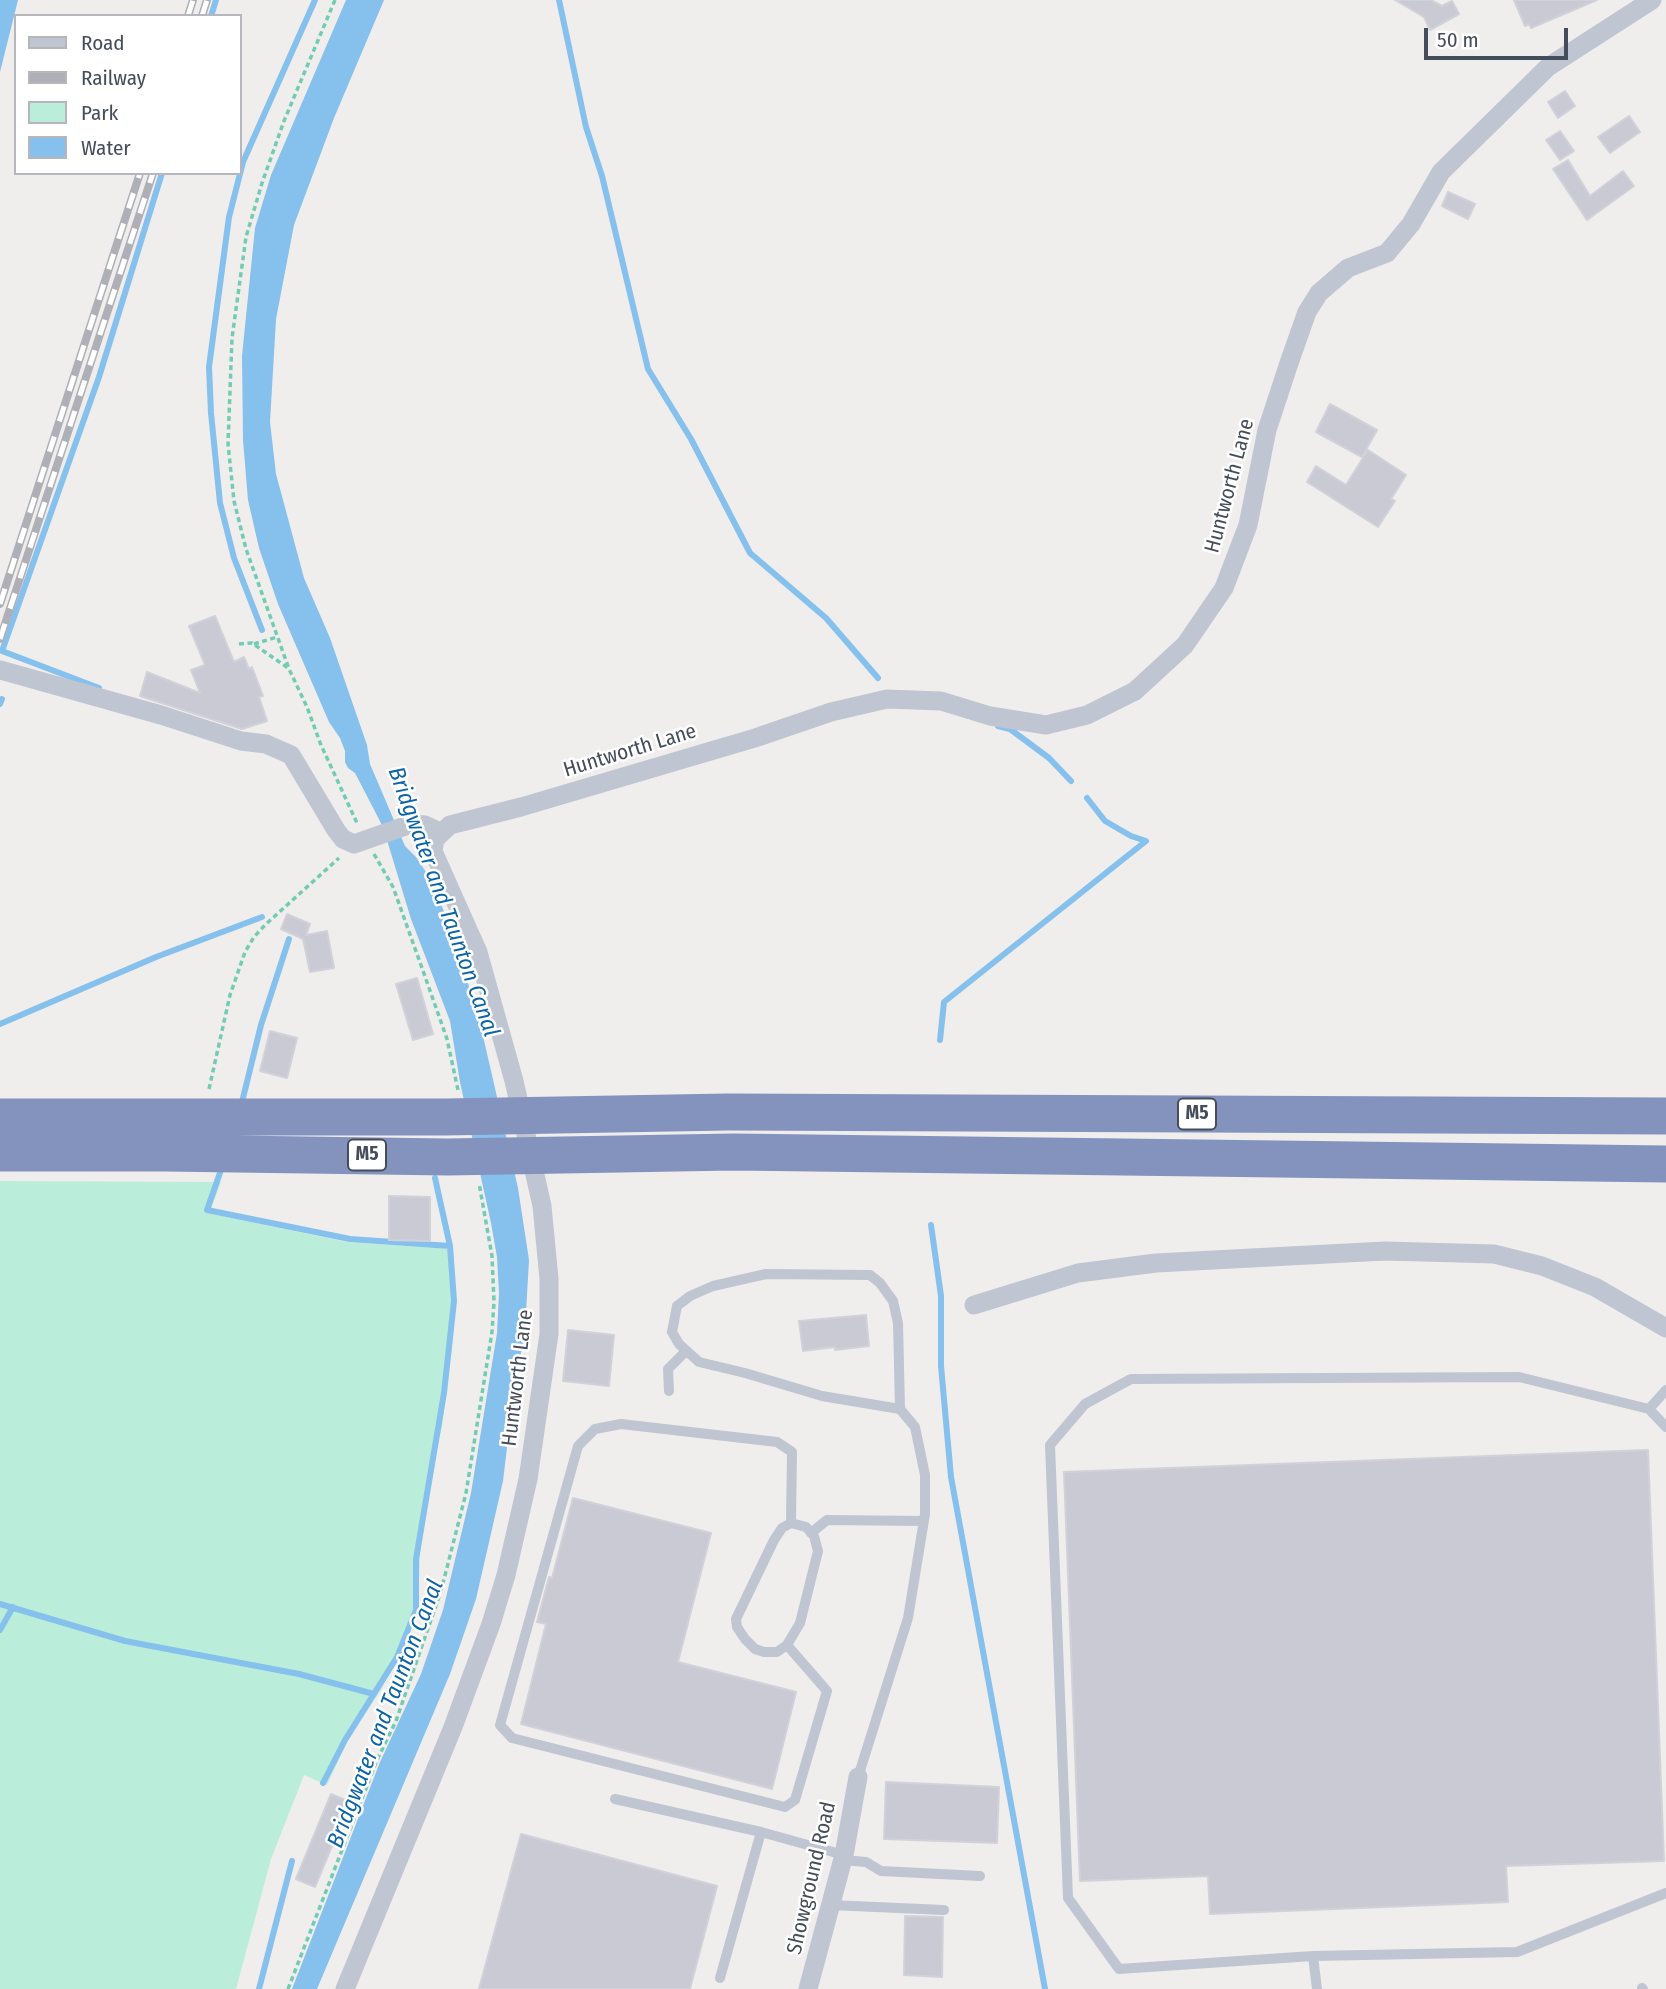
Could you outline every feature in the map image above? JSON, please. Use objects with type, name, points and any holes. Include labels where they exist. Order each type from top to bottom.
[{"type":"highway","name":"M5","points":[[0,1117],[431,1117],[728,1112],[1666,1116]]},
{"type":"highway","name":"M5","points":[[0,1153],[448,1157],[734,1152],[1666,1164]]},
{"type":"street","name":"Huntworth Lane","points":[[345,1989],[453,1727],[491,1624],[506,1575],[528,1479],[549,1334],[549,1279],[542,1206],[514,1081],[478,952],[432,844],[440,832],[450,825],[521,807],[755,738],[831,712],[887,699],[942,701],[990,716],[1046,725],[1087,715],[1135,691],[1185,645],[1224,588],[1248,525],[1267,430],[1307,312],[1319,293],[1348,268],[1387,253],[1411,224],[1441,172],[1548,68],[1652,0]]},
{"type":"street","points":[[0,670],[161,715],[240,741],[266,744],[291,755],[343,839],[360,843],[411,824],[425,825],[440,832]]},
{"type":"street","points":[[974,1305],[1078,1273],[1156,1264],[1385,1251],[1494,1254],[1542,1266],[1595,1287],[1666,1328]]},
{"type":"street","name":"Showground Road","points":[[808,1989],[843,1858],[858,1777]]},
{"type":"lane","points":[[858,1777],[908,1618],[924,1521],[925,1475],[915,1427],[900,1409],[898,1323],[892,1301],[880,1283],[870,1275],[766,1275],[713,1286],[690,1296],[677,1306],[672,1332],[678,1344],[699,1362],[821,1396],[900,1409]]},
{"type":"lane","points":[[669,1391],[668,1369],[686,1351]]},
{"type":"lane","points":[[1666,1427],[1649,1409],[1519,1377],[1131,1379],[1085,1404],[1050,1445],[1068,1898],[1119,1969],[1313,1956],[1517,1952],[1666,1893]]},
{"type":"lane","points":[[1649,1409],[1666,1390]]},
{"type":"lane","points":[[787,1645],[827,1691],[795,1800],[785,1807],[512,1738],[500,1725],[578,1446],[595,1429],[621,1424],[777,1442],[792,1452],[791,1523]]},
{"type":"lane","points":[[811,1533],[827,1520],[924,1521]]},
{"type":"lane","points":[[791,1523],[806,1527],[811,1533],[818,1551],[800,1623],[787,1645],[777,1652],[755,1649],[737,1627],[736,1619],[774,1540],[782,1528],[791,1523]]},
{"type":"lane","points":[[615,1799],[761,1832],[843,1858],[866,1861],[881,1871],[980,1876]]},
{"type":"lane","points":[[720,1978],[761,1832]]},
{"type":"lane","points":[[830,1905],[944,1910]]},
{"type":"lane","points":[[1313,1956],[1317,1989]]},
{"type":"path","points":[[335,0],[284,121],[246,237],[232,338],[228,444],[234,500],[246,549],[277,637],[360,843],[393,887],[447,1039],[458,1091]]},
{"type":"path","points":[[239,643],[254,644],[277,637]]},
{"type":"path","points":[[254,644],[289,669]]},
{"type":"path","points":[[208,1091],[230,995],[242,960],[254,937],[300,892],[360,843]]},
{"type":"path","points":[[288,1989],[423,1647],[467,1493],[492,1332],[494,1301],[492,1256],[478,1182]]},
{"type":"green space","points":[[0,1181],[221,1182],[212,1206],[212,1214],[347,1242],[453,1249],[456,1303],[452,1346],[442,1427],[433,1464],[420,1555],[418,1609],[405,1644],[382,1688],[347,1742],[327,1785],[304,1775],[271,1859],[236,1989],[0,1989]]},
{"type":"water","points":[[0,0],[18,0],[14,14],[0,72]]},
{"type":"water","points":[[346,0],[384,0],[334,118],[294,225],[276,319],[270,422],[276,474],[304,578],[330,638],[367,745],[370,764],[405,846],[428,875],[451,927],[480,1023],[518,1188],[529,1260],[525,1330],[503,1481],[476,1599],[450,1674],[317,1989],[292,1989],[380,1762],[421,1674],[443,1610],[471,1493],[497,1333],[499,1293],[497,1257],[491,1223],[460,1082],[450,1021],[411,919],[383,827],[355,773],[345,762],[345,751],[340,738],[329,722],[278,604],[259,548],[248,500],[243,440],[242,356],[255,228],[271,175]]},
{"type":"building","points":[[1395,0],[1431,0],[1442,6],[1452,1],[1459,14],[1430,30],[1424,17]]},
{"type":"building","points":[[1514,0],[1597,0],[1531,28],[1529,24],[1525,26]]},
{"type":"building","points":[[1565,91],[1575,106],[1558,118],[1548,102]]},
{"type":"building","points":[[1629,116],[1640,132],[1610,153],[1598,137]]},
{"type":"building","points":[[1560,131],[1574,151],[1560,160],[1546,140]]},
{"type":"building","points":[[1568,160],[1590,196],[1623,171],[1634,186],[1587,220],[1553,169]]},
{"type":"building","points":[[1448,192],[1475,204],[1468,219],[1442,206]]},
{"type":"building","points":[[1330,404],[1377,430],[1362,457],[1316,432]]},
{"type":"building","points":[[1368,450],[1406,475],[1391,499],[1395,501],[1378,527],[1307,482],[1316,466],[1346,485]]},
{"type":"building","points":[[215,616],[234,662],[244,657],[249,669],[252,667],[263,696],[259,697],[267,721],[242,729],[140,696],[147,672],[200,693],[191,670],[205,665],[189,626]]},
{"type":"building","points":[[287,914],[310,924],[306,935],[327,931],[334,968],[310,972],[303,939],[281,929]]},
{"type":"building","points":[[417,978],[433,1034],[413,1040],[396,984]]},
{"type":"building","points":[[270,1031],[297,1038],[287,1078],[260,1071]]},
{"type":"building","points":[[389,1196],[430,1197],[430,1241],[389,1240]]},
{"type":"building","points":[[866,1315],[869,1346],[803,1351],[799,1321]]},
{"type":"building","points":[[568,1330],[614,1335],[609,1386],[563,1381]]},
{"type":"building","points":[[1648,1450],[1664,1861],[1506,1866],[1508,1902],[1210,1914],[1208,1876],[1080,1881],[1064,1472]]},
{"type":"building","points":[[573,1498],[711,1533],[678,1662],[796,1692],[772,1789],[521,1724],[546,1624],[537,1622],[549,1577],[552,1578]]},
{"type":"building","points":[[886,1782],[999,1787],[997,1843],[884,1839]]},
{"type":"building","points":[[331,1794],[350,1802],[315,1887],[296,1879]]},
{"type":"building","points":[[521,1834],[717,1886],[690,1989],[479,1989]]},
{"type":"building","points":[[905,1916],[943,1917],[942,1977],[904,1975]]},
{"type":"waterway","points":[[212,14],[216,0]]},
{"type":"waterway","points":[[242,166],[315,0]]},
{"type":"waterway","points":[[559,0],[586,127],[602,176],[648,369],[691,439],[750,553],[826,618],[878,678]]},
{"type":"waterway","points":[[99,688],[2,651],[99,377],[161,175]]},
{"type":"waterway","points":[[240,175],[229,217],[209,367],[211,413],[220,503],[234,558],[262,630]]},
{"type":"waterway","points":[[0,704],[2,699]]},
{"type":"waterway","points":[[998,726],[1010,729],[1049,758],[1071,781]]},
{"type":"waterway","points":[[940,1040],[944,1002],[1146,841],[1105,821],[1087,798]]},
{"type":"waterway","points":[[0,1024],[156,957],[262,917]]},
{"type":"waterway","points":[[241,1106],[261,1025],[289,939]]},
{"type":"waterway","points":[[222,1167],[207,1210],[350,1239],[450,1246]]},
{"type":"waterway","name":"Bridgwater and Taunton Canal","points":[[323,1783],[345,1740],[397,1657],[416,1610],[416,1559],[444,1393],[454,1301],[450,1246],[435,1178]]},
{"type":"waterway","points":[[931,1225],[941,1296],[941,1366],[951,1477],[1045,1989]]},
{"type":"waterway","name":"Bridgwater and Taunton Canal","points":[[0,1604],[125,1641],[299,1674],[374,1694]]},
{"type":"waterway","points":[[0,1630],[13,1607]]},
{"type":"waterway","points":[[259,1989],[292,1861]]},
{"type":"railway","points":[[189,14],[193,0]]},
{"type":"railway","points":[[203,14],[207,0]]},
{"type":"railway","points":[[0,604],[139,175]]},
{"type":"railway","points":[[0,639],[152,175]]}]
